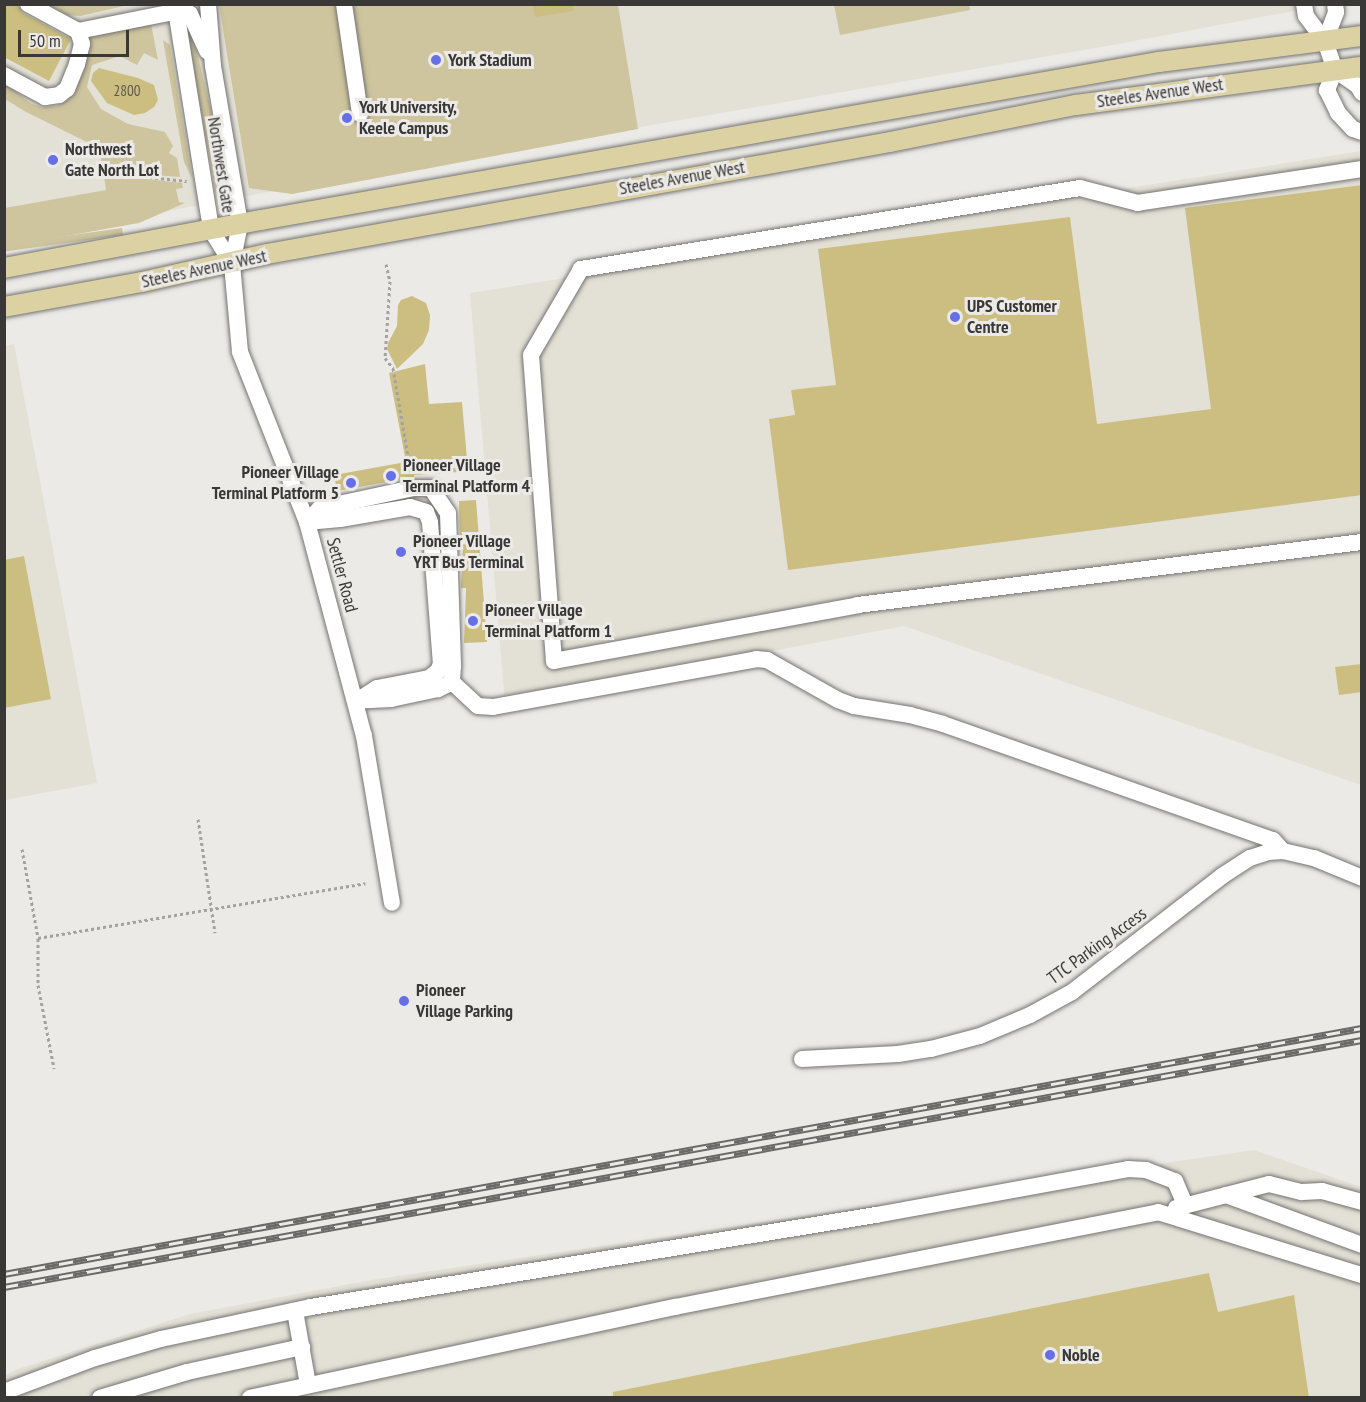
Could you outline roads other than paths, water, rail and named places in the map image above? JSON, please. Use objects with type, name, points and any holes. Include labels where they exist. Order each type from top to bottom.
[{"type":"main road","name":"Steeles Avenue West","points":[[4,268],[240,224],[1147,64],[1362,36]]},
{"type":"main road","name":"Steeles Avenue West","points":[[4,307],[232,264],[267,254],[890,142],[1076,105],[1362,67]]},
{"type":"street","points":[[28,4],[78,31],[175,7]]},
{"type":"street","name":"Northwest Gate","points":[[208,4],[213,66],[240,224],[232,264]]},
{"type":"street","points":[[344,4],[360,114]]},
{"type":"street","points":[[1304,4],[1306,16],[1325,40],[1335,70],[1358,86],[1362,93]]},
{"type":"street","points":[[1325,40],[1336,12],[1335,4]]},
{"type":"street","name":"Northwest Gate","points":[[175,7],[190,14],[213,66]]},
{"type":"street","name":"Northwest Gate","points":[[175,7],[211,230],[232,264]]},
{"type":"street","points":[[4,75],[45,97],[59,95],[67,88],[77,64],[82,44],[78,31]]},
{"type":"street","points":[[1335,70],[1327,90],[1338,114],[1353,129],[1362,132]]},
{"type":"street","points":[[1362,169],[1138,203],[1080,188],[581,269],[531,355],[554,661],[858,605],[1362,542]]},
{"type":"street","name":"Settler Road","points":[[232,264],[240,352],[307,522],[356,701],[392,903]]},
{"type":"street","points":[[307,522],[320,508],[413,488],[431,488],[448,513],[452,682]]},
{"type":"street","points":[[307,522],[410,507],[426,512],[430,522],[441,664],[438,671],[429,678],[377,688],[356,701]]},
{"type":"street","points":[[452,682],[478,706],[493,707],[742,662],[767,660],[838,700],[854,706],[910,715],[943,724],[1273,840],[1283,851]]},
{"type":"street","points":[[356,701],[410,695],[438,689],[452,682]]},
{"type":"street","name":"TTC Parking Access","points":[[802,1059],[898,1054],[931,1049],[980,1036],[1030,1015],[1072,992],[1222,876],[1250,858],[1268,852],[1283,851],[1314,858],[1362,878]]},
{"type":"street","points":[[4,1392],[95,1358],[161,1339],[295,1311],[876,1215],[1128,1169],[1146,1170],[1175,1181],[1185,1205]]},
{"type":"street","points":[[250,1398],[675,1307],[1158,1212],[1269,1184],[1302,1192],[1328,1192],[1362,1203]]},
{"type":"street","points":[[1226,1195],[1362,1245]]},
{"type":"street","points":[[1158,1212],[1362,1275]]},
{"type":"street","points":[[295,1311],[308,1385]]},
{"type":"street","points":[[100,1398],[187,1372],[302,1347]]},
{"type":"railway","points":[[4,1274],[1362,1028]]},
{"type":"railway","points":[[4,1287],[1362,1040]]},
{"type":"place","name":"York Stadium","points":[[436,60]]},
{"type":"place","name":"York University, Keele Campus","points":[[347,118]]},
{"type":"place","name":"Northwest Gate North Lot","points":[[53,160]]},
{"type":"place","name":"UPS Customer Centre","points":[[955,317]]},
{"type":"place","name":"Pioneer Village Terminal Platform 4","points":[[391,476]]},
{"type":"place","name":"Pioneer Village Terminal Platform 5","points":[[351,483]]},
{"type":"place","name":"Pioneer Village YRT Bus Terminal","points":[[401,552]]},
{"type":"place","name":"Pioneer Village Terminal Platform 1","points":[[473,621]]},
{"type":"place","name":"Pioneer Village Parking","points":[[404,1001]]},
{"type":"place","name":"Noble","points":[[1050,1355]]}]
